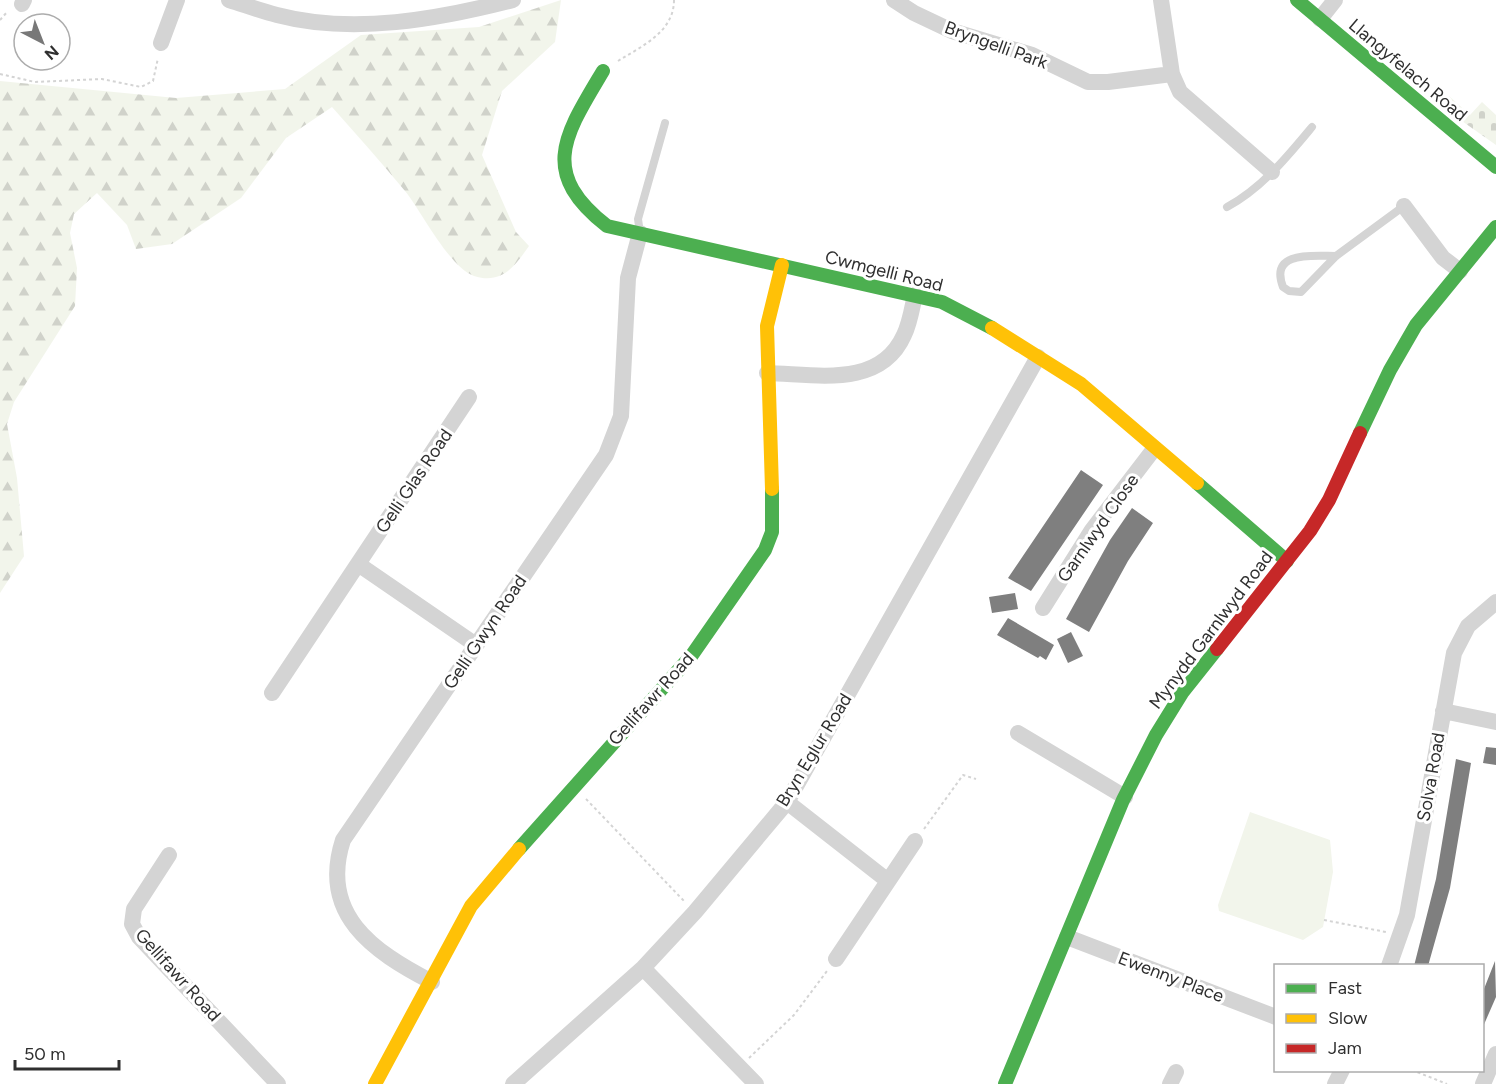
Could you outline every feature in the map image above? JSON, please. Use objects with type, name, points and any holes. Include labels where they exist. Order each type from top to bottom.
[{"type":"street","points":[[161,43],[177,0]]},
{"type":"street","points":[[229,0],[279,16],[326,22],[375,23],[435,17],[513,0]]},
{"type":"street","name":"Bryngelli Park","points":[[894,0],[952,31],[1032,55],[1088,82],[1108,82],[1172,74]]},
{"type":"street","points":[[1161,0],[1172,74],[1180,92],[1272,172]]},
{"type":"street","name":"Llangyfelach Road","points":[[1297,0],[1496,167]]},
{"type":"street","points":[[1320,19],[1335,0]]},
{"type":"street","name":"Cwmgelli Road","points":[[603,71],[571,126],[564,154],[567,177],[576,199],[590,215],[607,226],[942,302],[983,322],[1081,384],[1287,561]]},
{"type":"street","points":[[1404,206],[1443,258],[1460,272]]},
{"type":"street","name":"Mynydd Garnlwyd Road","points":[[1005,1084],[1125,797],[1156,735],[1182,693],[1287,561],[1329,500],[1390,370],[1416,326],[1496,227]]},
{"type":"street","name":"Gelli Gwyn Road","points":[[432,982],[364,938],[352,925],[338,893],[337,858],[343,840],[606,454],[621,416],[628,278],[640,233]]},
{"type":"street","name":"Gellifawr Road","points":[[375,1084],[471,906],[485,887],[692,655],[765,550],[772,532],[773,513],[767,326],[782,264]]},
{"type":"street","points":[[767,373],[856,375],[879,366],[894,352],[905,334],[915,295]]},
{"type":"street","name":"Bryn Eglur Road","points":[[513,1084],[643,968],[695,912],[787,802],[1038,357]]},
{"type":"street","name":"Gelli Glas Road","points":[[272,693],[469,397]]},
{"type":"street","name":"Garnlwyd Close","points":[[1043,608],[1092,530],[1154,449]]},
{"type":"street","points":[[358,564],[476,645]]},
{"type":"street","name":"Solva Road","points":[[1390,964],[1407,915],[1454,653],[1468,626],[1496,602]]},
{"type":"street","points":[[1443,711],[1496,722]]},
{"type":"street","points":[[1018,733],[1125,797]]},
{"type":"street","points":[[787,802],[888,881]]},
{"type":"street","points":[[836,959],[915,841]]},
{"type":"street","name":"Gellifawr Road","points":[[169,855],[134,909],[132,924],[139,937],[278,1084]]},
{"type":"street","name":"Ewenny Place","points":[[1067,937],[1274,1017]]},
{"type":"street","points":[[643,968],[756,1084]]},
{"type":"street","points":[[1483,1084],[1496,1054]]},
{"type":"lane","points":[[640,233],[638,219],[665,123]]},
{"type":"lane","points":[[1227,207],[1240,200],[1272,172],[1311,127]]},
{"type":"lane","points":[[1336,256],[1302,255],[1290,259],[1284,263],[1281,273],[1283,287],[1289,291],[1301,292],[1336,256],[1404,206]]},
{"type":"path","points":[[603,71],[653,39],[666,26],[674,8],[674,0]]},
{"type":"path","points":[[0,74],[35,82],[102,78],[141,87],[153,81],[161,43]]},
{"type":"path","points":[[915,841],[963,775],[975,779]]},
{"type":"path","points":[[574,787],[695,912]]},
{"type":"path","points":[[1324,920],[1401,935]]},
{"type":"path","points":[[740,1067],[794,1015],[836,959]]},
{"type":"path","points":[[1415,1072],[1447,1084]]},
{"type":"green space","points":[[561,0],[555,42],[502,91],[482,155],[516,232],[529,246],[513,267],[500,276],[484,278],[474,276],[455,262],[405,191],[332,107],[286,138],[241,198],[172,244],[136,249],[127,225],[97,193],[74,214],[70,233],[77,268],[75,306],[14,402],[7,424],[17,478],[24,556],[0,593],[0,81],[176,98],[285,89],[361,35],[479,27]]},
{"type":"green space","points":[[1449,96],[1470,115],[1482,102],[1496,115],[1496,145],[1442,107]]},
{"type":"green space","points":[[1250,812],[1330,840],[1333,872],[1323,927],[1303,940],[1219,911],[1218,905]]},
{"type":"building","points":[[1081,470],[1103,485],[1031,591],[1008,578]]},
{"type":"building","points":[[1132,508],[1153,523],[1128,561],[1089,632],[1066,619],[1110,540]]},
{"type":"building","points":[[1015,593],[1018,609],[992,613],[989,597]]},
{"type":"building","points":[[1008,618],[1054,645],[1046,660],[1040,656],[1038,658],[997,635]]},
{"type":"building","points":[[1071,632],[1083,656],[1068,663],[1057,639]]},
{"type":"building","points":[[1486,747],[1496,748],[1496,765],[1483,763]]},
{"type":"building","points":[[1456,759],[1471,763],[1450,888],[1429,964],[1415,964],[1436,879]]},
{"type":"building","points":[[1495,961],[1496,997],[1484,1024],[1484,989]]},
{"type":"traffic: fast","points":[[1297,0],[1496,167]]},
{"type":"traffic: fast","points":[[603,71],[569,134],[565,152],[565,170],[572,188],[585,206],[607,226],[942,302],[992,328]]},
{"type":"traffic: fast","points":[[1360,433],[1390,370],[1416,325],[1496,227]]},
{"type":"traffic: fast","points":[[1197,483],[1287,561]]},
{"type":"traffic: fast","points":[[519,849],[692,655],[765,550],[772,532],[772,489]]},
{"type":"traffic: fast","points":[[1005,1084],[1123,800],[1156,735],[1182,693],[1217,649]]},
{"type":"traffic: slow","points":[[772,489],[767,326],[782,265]]},
{"type":"traffic: slow","points":[[992,328],[1081,384],[1197,483]]},
{"type":"traffic: slow","points":[[375,1084],[471,906],[519,849]]},
{"type":"traffic: jam","points":[[1217,649],[1310,531],[1329,500],[1360,433]]}]
